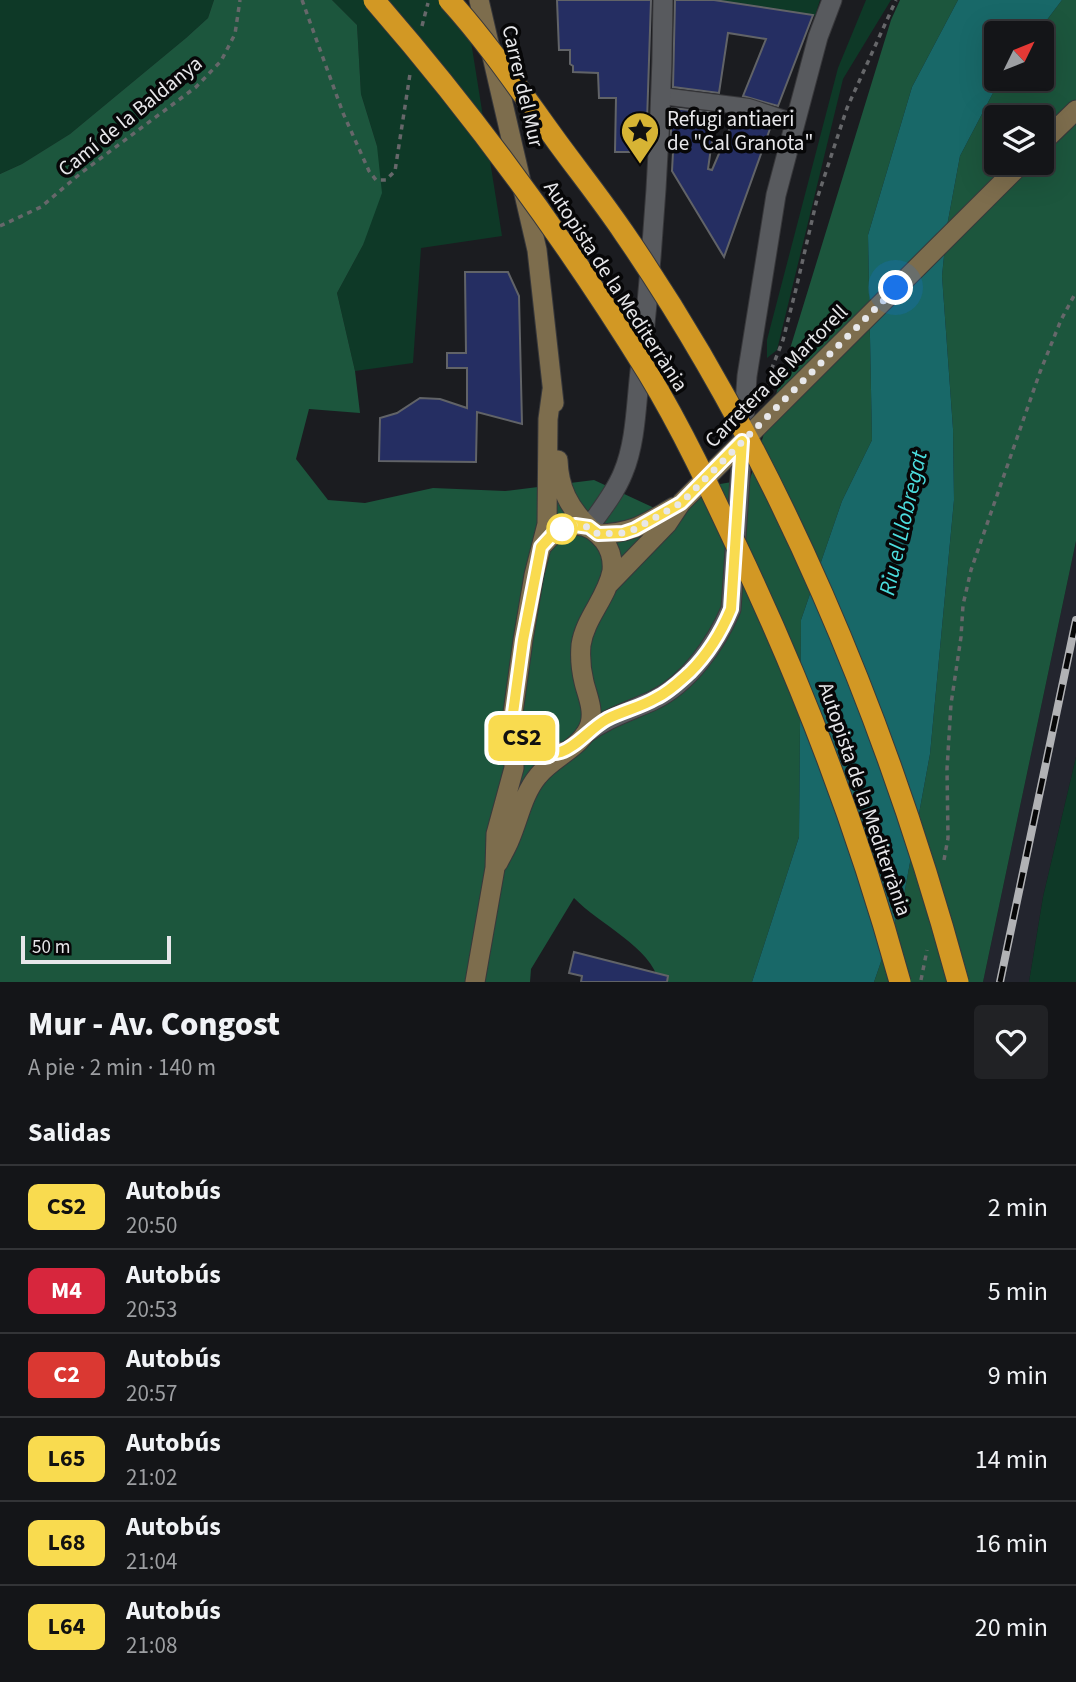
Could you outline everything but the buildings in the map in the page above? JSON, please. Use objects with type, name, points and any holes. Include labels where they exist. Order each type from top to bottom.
[{"type":"highway","name":"Autopista de la Mediterrània","points":[[374,0],[485,135],[581,270],[649,375],[695,460],[796,675],[855,833],[900,982]]},
{"type":"highway","name":"Autopista de la Mediterrània","points":[[449,0],[625,234],[695,346],[750,444],[799,544],[845,648],[903,801],[958,982]]},
{"type":"main road","name":"Carrer del Mur","points":[[479,0],[537,250],[558,422],[558,471],[568,504],[607,545],[612,558],[612,570],[607,586]]},
{"type":"main road","points":[[1054,131],[1076,110]]},
{"type":"main road","name":"Carretera de Martorell","points":[[681,503],[1011,175]]},
{"type":"main road","name":"Carrer del Mur","points":[[495,868],[496,834],[514,768],[514,700],[523,640],[547,524],[548,419],[552,390]]},
{"type":"main road","points":[[541,547],[564,527],[575,525],[623,533],[681,503]]},
{"type":"main road","points":[[475,982],[495,868],[510,839],[524,799],[533,781],[548,764],[585,734],[590,724],[592,712],[580,663],[582,642],[607,586],[667,524],[681,503]]},
{"type":"main road","points":[[513,725],[534,748],[551,753],[564,752]]},
{"type":"street","points":[[593,530],[623,473],[631,447],[643,340],[662,96],[663,0]]},
{"type":"street","points":[[585,734],[600,723],[656,698],[674,686],[704,655],[720,633],[731,609],[747,376],[776,195],[818,37],[832,0]]},
{"type":"street","points":[[662,96],[750,107],[794,122]]},
{"type":"path","name":"Camí de la Baldanya","points":[[0,226],[41,207],[81,173],[196,87],[221,61],[236,34],[240,0]]},
{"type":"path","points":[[302,0],[343,113],[369,171],[376,180],[386,180],[395,171],[402,113],[411,70]]},
{"type":"path","points":[[420,36],[429,0]]},
{"type":"path","points":[[767,394],[770,373],[783,341],[817,198],[843,121],[895,0]]},
{"type":"path","points":[[948,838],[951,704],[963,605],[971,570],[1040,372],[1061,320],[1076,292]]},
{"type":"shaded area","points":[[1076,541],[1076,757],[1043,897],[1029,982],[983,982]]},
{"type":"green space","points":[[0,0],[214,0],[208,18],[70,134],[22,164],[0,174]]},
{"type":"green space","points":[[214,0],[332,0],[357,25],[361,94],[377,146],[382,193],[363,245],[337,293],[355,371],[360,413],[309,409],[296,459],[328,500],[365,503],[433,488],[505,491],[594,480],[663,512],[720,484],[750,479],[891,20],[900,0],[958,0],[912,87],[868,235],[872,440],[842,501],[801,620],[799,837],[752,982],[659,982],[654,969],[635,947],[574,898],[531,969],[530,982],[0,982],[0,174],[22,164],[70,134],[208,18]]},
{"type":"green space","points":[[332,0],[457,0],[469,29],[502,236],[421,248],[413,363],[355,371],[337,293],[363,245],[377,146],[361,94],[357,25]]},
{"type":"green space","points":[[714,0],[820,0],[815,16]]},
{"type":"green space","points":[[866,0],[891,0],[843,79],[777,350],[767,358],[767,340],[838,68]]},
{"type":"green space","points":[[1062,0],[1076,0],[1076,541],[983,982],[874,982],[904,895],[930,754],[954,500],[953,429],[942,276],[947,226],[960,156],[984,110],[984,175],[1054,175],[1054,105],[987,105],[994,91],[1054,91],[1054,21],[1046,21]]},
{"type":"green space","points":[[1076,757],[1076,982],[1029,982],[1043,897]]},
{"type":"water","name":"Riu el Llobregat","points":[[958,0],[1062,0],[1046,21],[984,21],[984,91],[994,91],[987,105],[984,105],[984,110],[960,156],[947,226],[942,276],[953,429],[954,500],[930,754],[904,895],[874,982],[752,982],[799,837],[801,620],[842,501],[872,440],[868,235],[912,87]]},
{"type":"railway","points":[[1000,982],[1076,620]]},
{"type":"bus line","name":"CS2","points":[[742,441],[731,609],[720,633],[691,671],[656,698],[600,723],[564,752],[551,753],[534,748],[513,725],[513,713],[523,640],[541,547],[564,527],[589,527],[598,534],[623,533],[635,529],[681,503],[742,441]]},
{"type":"place","name":"Refugi antiaeri de \"Cal Granota\"","points":[[640,165]]},
{"type":"route","points":[[562,529],[575,525],[589,527],[598,534],[623,533],[681,503],[896,288]]}]
